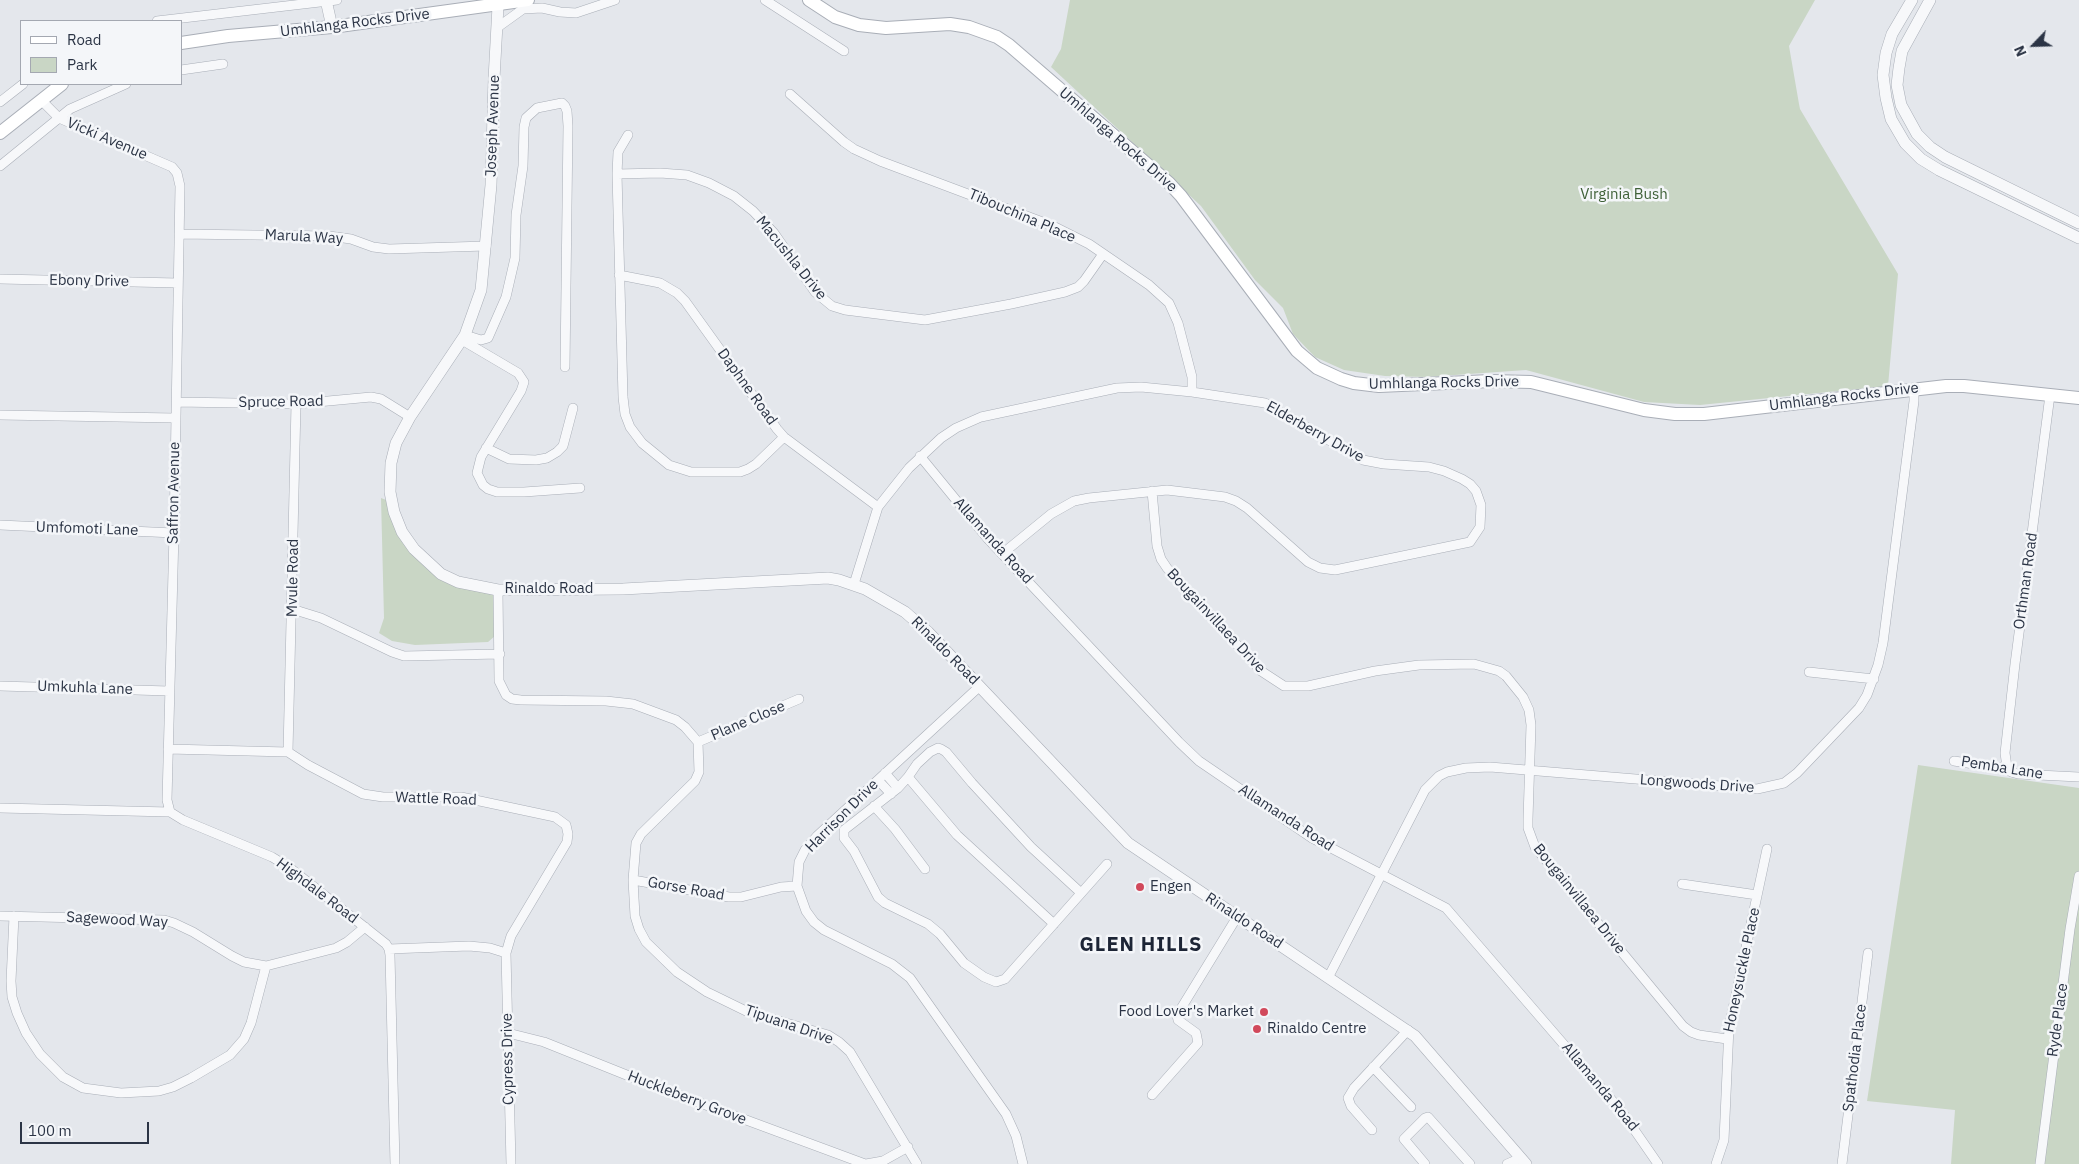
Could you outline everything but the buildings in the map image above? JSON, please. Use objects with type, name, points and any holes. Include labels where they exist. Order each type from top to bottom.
[{"type":"main road","name":"Umhlanga Rocks Drive","points":[[182,43],[228,36],[332,27],[498,6],[528,0]]},
{"type":"main road","name":"Umhlanga Rocks Drive","points":[[809,0],[835,17],[872,28],[950,24],[969,26],[997,37],[1175,190],[1297,351],[1317,368],[1354,383],[1378,386],[1491,381],[1531,382],[1644,410],[1689,414],[1914,388],[1964,386],[2079,398]]},
{"type":"main road","points":[[0,133],[61,85]]},
{"type":"street","points":[[498,27],[523,9],[542,8],[576,13],[615,0]]},
{"type":"street","points":[[765,0],[844,51]]},
{"type":"street","points":[[1912,0],[1892,34],[1886,53],[1883,75],[1891,119],[1905,143],[1921,159],[1939,170],[2079,238]]},
{"type":"street","points":[[1930,0],[1902,51],[1897,86],[1901,105],[1917,134],[1930,148],[1945,157],[2079,223]]},
{"type":"street","points":[[165,20],[306,2],[329,1],[332,27]]},
{"type":"street","name":"Joseph Avenue","points":[[486,246],[492,184],[494,79],[498,6]]},
{"type":"street","points":[[182,70],[222,64]]},
{"type":"street","points":[[0,102],[22,85]]},
{"type":"street","points":[[0,166],[70,109],[124,85]]},
{"type":"street","name":"Tibouchina Place","points":[[790,94],[854,149],[880,161],[1053,226],[1089,244],[1149,285],[1168,303],[1178,322],[1192,377],[1192,392]]},
{"type":"street","name":"Vicki Avenue","points":[[41,100],[59,118],[164,162],[177,173]]},
{"type":"street","points":[[464,337],[481,340],[489,337],[508,291],[515,258],[516,215],[522,173],[526,118],[537,108],[562,104],[567,111],[568,126],[565,367]]},
{"type":"street","points":[[628,135],[618,152],[617,174],[625,414],[630,427],[642,443],[661,460],[677,468],[702,472],[740,472],[756,464],[784,437]]},
{"type":"street","points":[[1939,170],[1945,157]]},
{"type":"street","name":"Saffron Avenue","points":[[170,812],[167,800],[175,418],[177,402],[180,186],[177,173]]},
{"type":"street","name":"Macushla Drive","points":[[617,174],[660,173],[687,175],[709,183],[734,196],[774,233],[818,295],[832,306],[845,310],[925,320],[1020,302],[1078,287],[1103,254]]},
{"type":"street","name":"Marula Way","points":[[179,234],[329,236],[351,239],[373,247],[389,249],[486,246]]},
{"type":"street","name":"Rinaldo Road","points":[[486,246],[481,290],[464,337],[410,417],[396,443],[391,463],[390,492],[394,512],[402,532],[425,561],[441,574],[458,582],[498,590],[623,589],[814,578],[839,580],[854,584],[879,597],[915,620],[1128,843],[1408,1030],[1428,1050],[1524,1161]]},
{"type":"street","name":"Daphne Road","points":[[619,275],[660,283],[677,293],[685,301],[784,437],[878,507]]},
{"type":"street","name":"Ebony Drive","points":[[0,279],[178,283]]},
{"type":"street","points":[[464,337],[518,373],[524,382],[521,391],[486,448],[478,466],[479,480],[488,489],[497,492],[580,488]]},
{"type":"street","name":"Elderberry Drive","points":[[854,584],[878,507],[920,456],[956,428],[970,421],[998,412],[1117,388],[1192,392],[1256,400],[1273,406],[1363,460],[1384,464],[1429,467],[1462,479],[1470,484],[1479,496],[1481,505],[1478,531],[1470,542],[1335,570],[1320,568],[1308,562],[1236,501],[1212,495],[1152,491],[1074,501],[1051,514],[1002,554]]},
{"type":"street","name":"Longwoods Drive","points":[[1328,976],[1425,790],[1439,776],[1447,772],[1466,768],[1490,767],[1757,789],[1784,783],[1797,773],[1847,721],[1867,695],[1874,679],[1883,643],[1914,401],[1914,388]]},
{"type":"street","name":"Orthman Road","points":[[2007,767],[2004,753],[2050,395]]},
{"type":"street","name":"Spruce Road","points":[[177,402],[296,404],[371,396],[410,417]]},
{"type":"street","name":"Mvule Road","points":[[288,752],[296,404]]},
{"type":"street","points":[[486,448],[509,458],[536,460],[547,458],[563,446],[573,408]]},
{"type":"street","points":[[0,415],[175,418]]},
{"type":"street","name":"Allamanda Road","points":[[920,456],[1002,554],[1199,761],[1312,838],[1437,902],[1456,917],[1622,1112],[1658,1164]]},
{"type":"street","name":"Bougainvillaea Drive","points":[[1152,491],[1155,531],[1161,559],[1180,584],[1244,655],[1266,675],[1284,686],[1294,687],[1322,684],[1375,671],[1419,665],[1458,663],[1488,666],[1499,670],[1506,676],[1523,697],[1530,710],[1528,828],[1541,856],[1683,1026],[1690,1032],[1699,1035],[1727,1040]]},
{"type":"street","name":"Umfomoti Lane","points":[[0,525],[174,533]]},
{"type":"street","points":[[498,590],[500,682],[506,695],[512,699],[606,701],[633,704],[676,720],[698,742]]},
{"type":"street","points":[[292,609],[321,618],[404,656],[500,654]]},
{"type":"street","points":[[1809,672],[1874,679]]},
{"type":"street","name":"Umkuhla Lane","points":[[0,686],[169,691]]},
{"type":"street","name":"Harrison Drive","points":[[980,686],[817,836],[805,850],[799,862],[796,874],[797,886],[806,911],[814,922],[824,930],[892,964],[910,978],[1006,1114],[1016,1136],[1023,1164]]},
{"type":"street","name":"Plane Close","points":[[698,742],[799,699]]},
{"type":"street","name":"Tipuana Drive","points":[[698,742],[700,772],[696,781],[642,834],[636,844],[633,880],[635,916],[638,929],[646,942],[677,972],[707,992],[748,1012],[828,1035],[839,1042],[850,1052],[917,1164]]},
{"type":"street","points":[[1080,892],[1031,847],[946,752],[938,748],[934,749],[917,764],[908,777],[894,791],[858,817],[843,833],[846,841],[858,857],[874,892],[886,903],[933,928],[964,963],[974,971],[993,981],[1000,981],[1107,864]]},
{"type":"street","name":"Wattle Road","points":[[168,749],[288,752],[346,786],[368,796],[461,797],[494,803],[560,820],[566,825],[567,842],[511,936],[506,953]]},
{"type":"street","name":"Pemba Lane","points":[[1954,761],[2007,767],[2011,772],[2018,774],[2079,777]]},
{"type":"street","points":[[885,773],[894,791]]},
{"type":"street","points":[[908,777],[956,835],[1054,924]]},
{"type":"street","points":[[878,780],[894,791]]},
{"type":"street","points":[[874,806],[895,829],[925,870]]},
{"type":"street","name":"Highdale Road","points":[[0,808],[170,812],[182,820],[272,857],[290,868],[390,949]]},
{"type":"street","name":"Honeysuckle Place","points":[[1716,1164],[1724,1140],[1727,1040],[1767,849]]},
{"type":"street","name":"Ryde Place","points":[[2040,1164],[2070,928],[2079,876]]},
{"type":"street","name":"Gorse Road","points":[[633,880],[729,897],[741,897],[782,887],[797,886]]},
{"type":"street","name":"Honeysuckle Place","points":[[1682,884],[1757,895]]},
{"type":"street","name":"Sagewood Way","points":[[0,916],[164,920],[193,932],[238,959],[266,966],[336,948],[347,942],[365,927]]},
{"type":"street","points":[[14,916],[11,981],[12,997],[17,1013],[26,1033],[40,1054],[63,1077],[83,1088],[121,1093],[159,1091],[191,1078],[224,1059],[244,1039],[251,1023],[266,966]]},
{"type":"street","points":[[1152,1095],[1198,1043],[1196,1033],[1177,1017],[1183,1004],[1237,917]]},
{"type":"street","points":[[392,1164],[390,949],[470,946],[490,948],[506,953]]},
{"type":"street","name":"Cypress Drive","points":[[506,953],[511,1164]]},
{"type":"street","name":"Spathodia Place","points":[[1842,1164],[1868,953]]},
{"type":"street","points":[[1372,1130],[1351,1106],[1348,1098],[1354,1088],[1408,1030]]},
{"type":"street","name":"Huckleberry Grove","points":[[508,1033],[544,1042],[649,1084],[866,1164],[883,1161],[908,1147]]},
{"type":"street","points":[[1374,1066],[1411,1107]]},
{"type":"street","points":[[1425,1164],[1404,1139],[1428,1117],[1470,1164]]},
{"type":"street","points":[[1507,1164],[1524,1161]]},
{"type":"green space","name":"Virginia Bush","points":[[1070,0],[1815,0],[1789,46],[1799,104],[1800,109],[1898,274],[1888,386],[1700,405],[1644,402],[1526,370],[1426,377],[1385,376],[1344,370],[1315,357],[1293,334],[1283,308],[1255,280],[1201,206],[1051,67],[1061,49]]},
{"type":"green space","points":[[381,498],[386,500],[394,525],[460,584],[496,587],[495,636],[488,642],[415,645],[392,641],[379,633],[384,618]]},
{"type":"green space","points":[[1918,765],[2079,788],[2079,1164],[1951,1164],[1955,1110],[1867,1101]]},
{"type":"place","name":"Engen","points":[[1140,887]]},
{"type":"place","name":"Food Lover's Market","points":[[1264,1012]]},
{"type":"place","name":"Rinaldo Centre","points":[[1257,1029]]},
{"type":"district","name":"GLEN HILLS","points":[[1141,945]]}]
